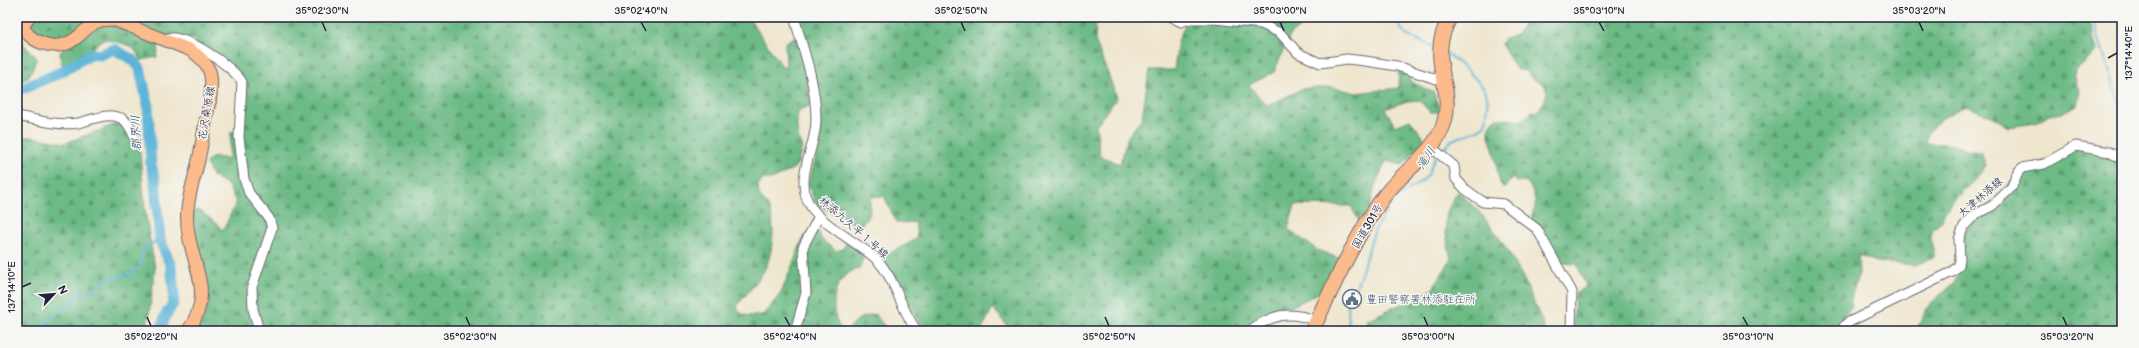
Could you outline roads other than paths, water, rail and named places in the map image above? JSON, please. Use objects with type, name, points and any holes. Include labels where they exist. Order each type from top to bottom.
[{"type":"highway","name":"国道301号","points":[[1315,326],[1373,213],[1386,193],[1431,147],[1445,119],[1446,106],[1439,51],[1442,34],[1450,17]]},
{"type":"main road","name":"花沢桑原線","points":[[29,17],[23,26],[25,32],[33,39],[46,44],[61,46],[70,42],[93,23],[105,19],[121,23],[165,40],[200,57],[206,64],[212,78],[210,101],[187,216],[191,250],[202,282],[202,294],[195,320],[188,331]]},
{"type":"street","name":"林添九久平１号線","points":[[794,17],[816,99],[814,138],[806,166],[804,187],[808,204],[819,216],[876,259],[886,272],[917,331]]},
{"type":"street","points":[[1171,17],[1181,22],[1190,19],[1214,18],[1261,24],[1280,33],[1298,53],[1320,63],[1347,60],[1365,61],[1410,70],[1436,79],[1443,79]]},
{"type":"street","points":[[165,40],[175,38],[186,41],[233,71],[242,82],[239,137],[244,179],[250,193],[268,218],[272,228],[252,287],[253,308],[259,331]]},
{"type":"street","points":[[17,116],[51,124],[77,123],[100,117],[116,117],[124,120],[135,138]]},
{"type":"street","name":"大津林添線","points":[[1840,331],[1847,323],[1952,272],[1959,265],[1959,239],[1964,226],[1976,214],[1992,206],[2011,188],[2018,172],[2022,168],[2044,164],[2076,146],[2109,152],[2122,159]]},
{"type":"street","points":[[1431,147],[1454,166],[1456,179],[1465,189],[1483,202],[1504,204],[1537,229],[1572,292],[1571,331]]},
{"type":"street","points":[[794,331],[806,293],[803,247],[819,216]]},
{"type":"street","points":[[1249,331],[1266,319],[1294,314],[1315,326]]},
{"type":"waterway","name":"滝川","points":[[1398,17],[1397,23],[1406,35],[1435,47]]},
{"type":"waterway","points":[[2092,17],[2122,111]]},
{"type":"waterway","name":"郡界川","points":[[17,88],[24,88],[59,73],[91,54],[100,55],[114,49],[133,60],[140,68],[148,106],[151,164],[155,181],[160,240],[171,266],[174,292],[173,304],[165,316],[161,331]]},
{"type":"waterway","name":"滝川","points":[[1441,151],[1452,140],[1478,130],[1485,125],[1487,109],[1487,96],[1483,88],[1474,77],[1446,52]]},
{"type":"waterway","name":"滝川","points":[[1349,331],[1348,303],[1359,280],[1375,229],[1395,198],[1421,182],[1428,175],[1436,155]]},
{"type":"waterway","points":[[35,331],[72,303],[77,296],[97,288],[109,279],[129,274],[139,268],[144,249],[160,240]]},
{"type":"place","name":"豊田警察署林添駐在所","points":[[1352,299]]}]
